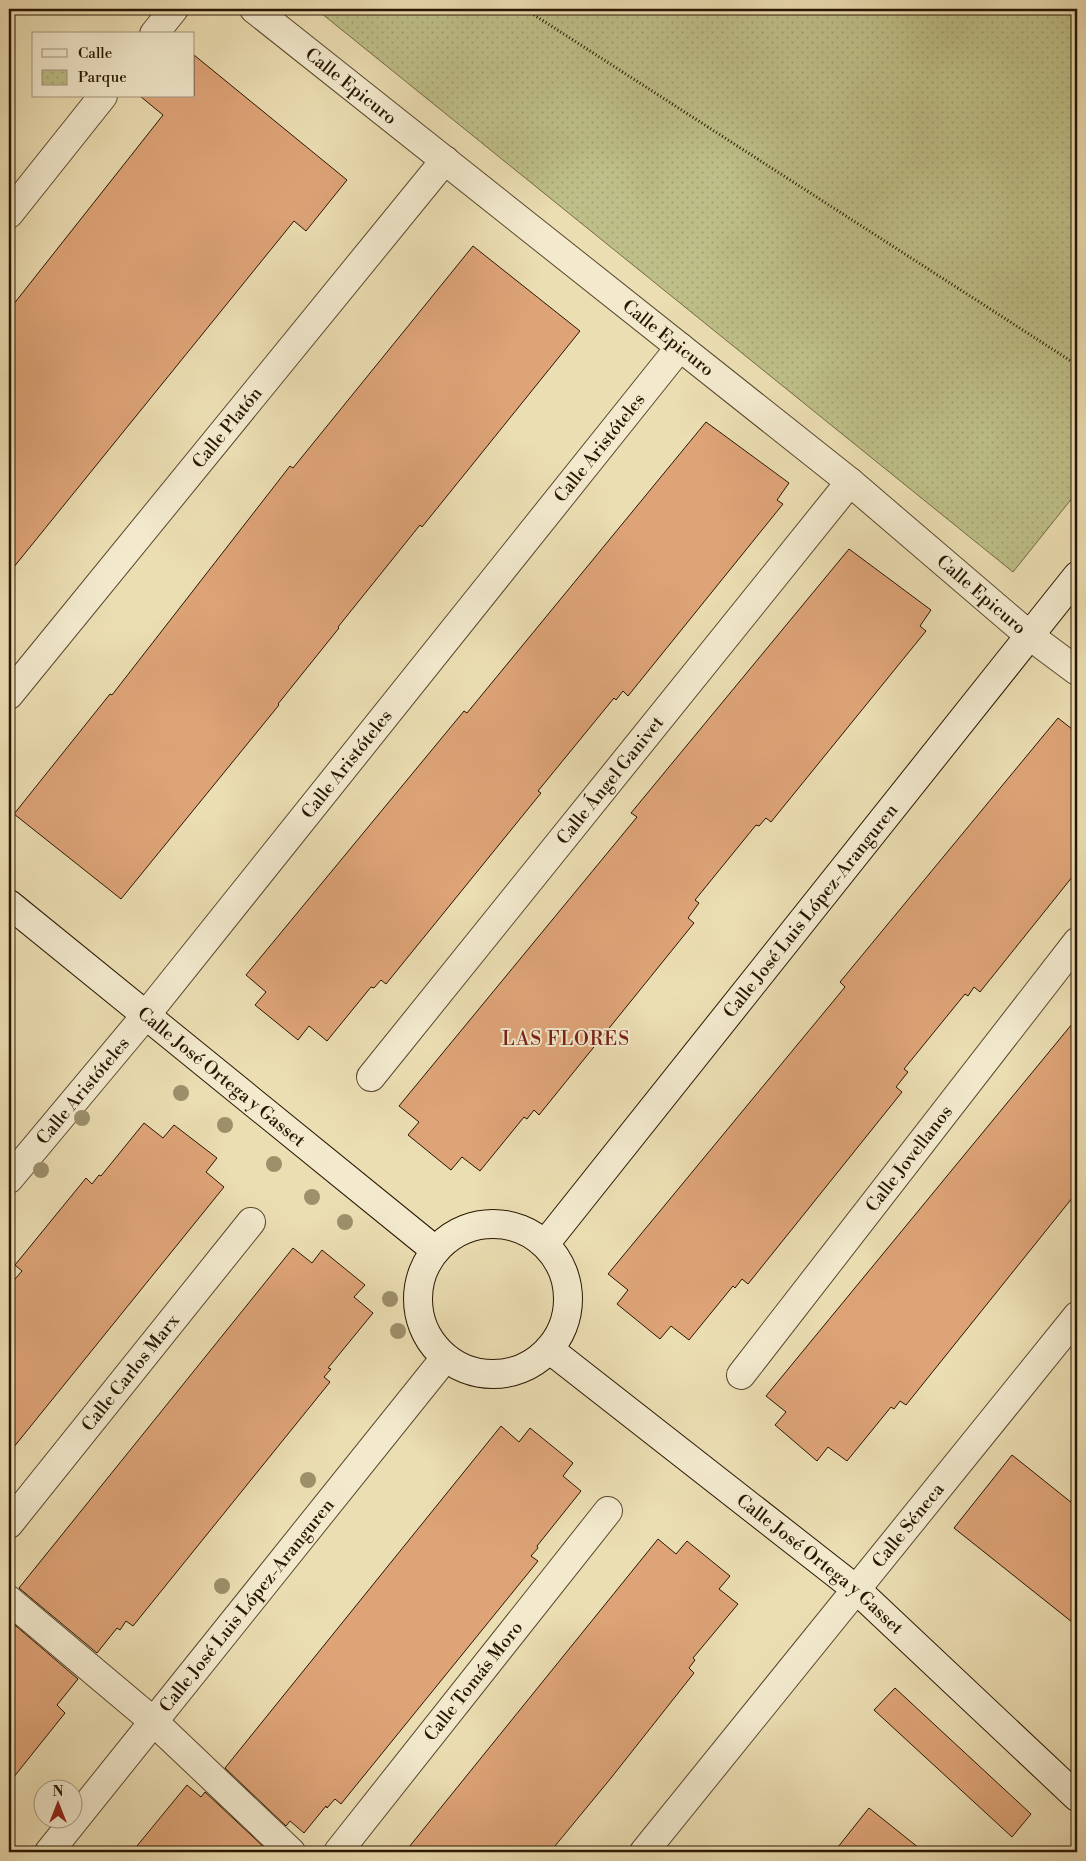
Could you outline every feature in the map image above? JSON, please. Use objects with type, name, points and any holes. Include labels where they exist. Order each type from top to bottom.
[{"type":"street","points":[[156,32],[174,9]]},
{"type":"street","name":"Calle Epicuro","points":[[254,9],[850,482],[1030,636],[1077,671]]},
{"type":"street","points":[[9,214],[102,98]]},
{"type":"street","name":"Calle Platón","points":[[9,695],[446,160]]},
{"type":"street","name":"Calle Aristóteles","points":[[9,1179],[146,1015],[680,347]]},
{"type":"street","name":"Calle Ángel Ganivet","points":[[371,1077],[850,482]]},
{"type":"street","name":"Calle José Luis López-Aranguren","points":[[545,1244],[1077,576]]},
{"type":"street","name":"Calle José Ortega y Gasset","points":[[9,904],[435,1250]]},
{"type":"street","name":"Calle Jovellanos","points":[[741,1375],[1077,942]]},
{"type":"street","name":"Calle Carlos Marx","points":[[9,1524],[251,1222]]},
{"type":"street","points":[[487,1224],[512,1226],[531,1234],[545,1244],[557,1259],[565,1279],[566,1317],[557,1338],[549,1349],[534,1362],[504,1373],[473,1371],[446,1358],[430,1341],[420,1318],[418,1291],[424,1268],[435,1250],[459,1231],[487,1224]]},
{"type":"street","name":"Calle Séneca","points":[[644,1852],[1077,1316]]},
{"type":"street","name":"Calle José Ortega y Gasset","points":[[549,1349],[857,1590],[1077,1797]]},
{"type":"street","name":"Calle José Luis López-Aranguren","points":[[49,1852],[446,1358]]},
{"type":"street","name":"Calle Tomás Moro","points":[[338,1852],[608,1511]]},
{"type":"street","points":[[9,1600],[153,1721],[291,1852]]},
{"type":"path","points":[[525,9],[1077,365]]},
{"type":"green space","points":[[316,9],[1077,9],[1077,492],[1013,572]]},
{"type":"building","points":[[195,56],[347,180],[306,231],[294,221],[9,573],[9,310],[163,115],[142,98],[195,98]]},
{"type":"building","points":[[473,246],[580,331],[422,527],[420,525],[338,627],[279,705],[121,899],[14,814],[110,694],[112,695],[290,466],[293,468]]},
{"type":"building","points":[[706,422],[789,483],[777,500],[783,504],[628,696],[623,691],[616,700],[614,698],[538,791],[541,793],[386,984],[381,980],[374,988],[371,987],[327,1041],[309,1026],[298,1040],[255,1005],[266,992],[246,975],[464,711],[467,713]]},
{"type":"building","points":[[849,549],[931,610],[920,626],[926,631],[771,822],[766,818],[759,826],[756,825],[695,900],[699,903],[688,918],[694,923],[539,1115],[534,1110],[527,1119],[524,1117],[480,1171],[462,1157],[451,1170],[408,1135],[419,1122],[399,1106],[637,817],[631,813]]},
{"type":"building","points":[[1058,718],[1077,733],[1077,871],[980,992],[974,987],[968,996],[965,994],[904,1069],[908,1072],[896,1087],[902,1092],[748,1284],[742,1279],[735,1288],[733,1286],[689,1340],[671,1326],[660,1339],[617,1304],[628,1290],[608,1274],[845,987],[840,982]]},
{"type":"building","points":[[1077,1018],[1077,1192],[906,1405],[900,1401],[894,1409],[891,1407],[847,1461],[828,1447],[817,1461],[775,1425],[786,1412],[766,1396]]},
{"type":"building","points":[[144,1123],[163,1138],[174,1125],[217,1158],[206,1172],[224,1187],[9,1453],[9,1286],[22,1271],[15,1265],[86,1178],[92,1184],[99,1175],[101,1176]]},
{"type":"building","points":[[293,1248],[312,1263],[322,1250],[365,1285],[354,1297],[373,1313],[328,1368],[331,1369],[324,1377],[330,1382],[133,1626],[126,1621],[120,1630],[117,1628],[97,1653],[19,1588]]},
{"type":"building","points":[[501,1426],[519,1442],[530,1428],[573,1463],[563,1476],[581,1491],[537,1546],[538,1548],[531,1556],[538,1561],[341,1804],[335,1799],[327,1808],[326,1806],[304,1833],[290,1821],[286,1826],[225,1768]]},
{"type":"building","points":[[1012,1455],[1077,1507],[1077,1626],[954,1528]]},
{"type":"building","points":[[658,1539],[676,1554],[687,1541],[730,1576],[719,1589],[738,1604],[693,1658],[695,1660],[689,1668],[694,1673],[611,1778],[550,1852],[405,1852]]},
{"type":"building","points":[[9,1620],[78,1679],[57,1705],[65,1713],[9,1783]]},
{"type":"building","points":[[895,1688],[1031,1814],[1012,1837],[874,1710]]},
{"type":"building","points":[[187,1785],[201,1797],[205,1792],[267,1850],[265,1852],[132,1852]]},
{"type":"building","points":[[869,1808],[924,1852],[834,1852]]},
{"type":"district","name":"LAS FLORES","points":[[566,1039]]}]
